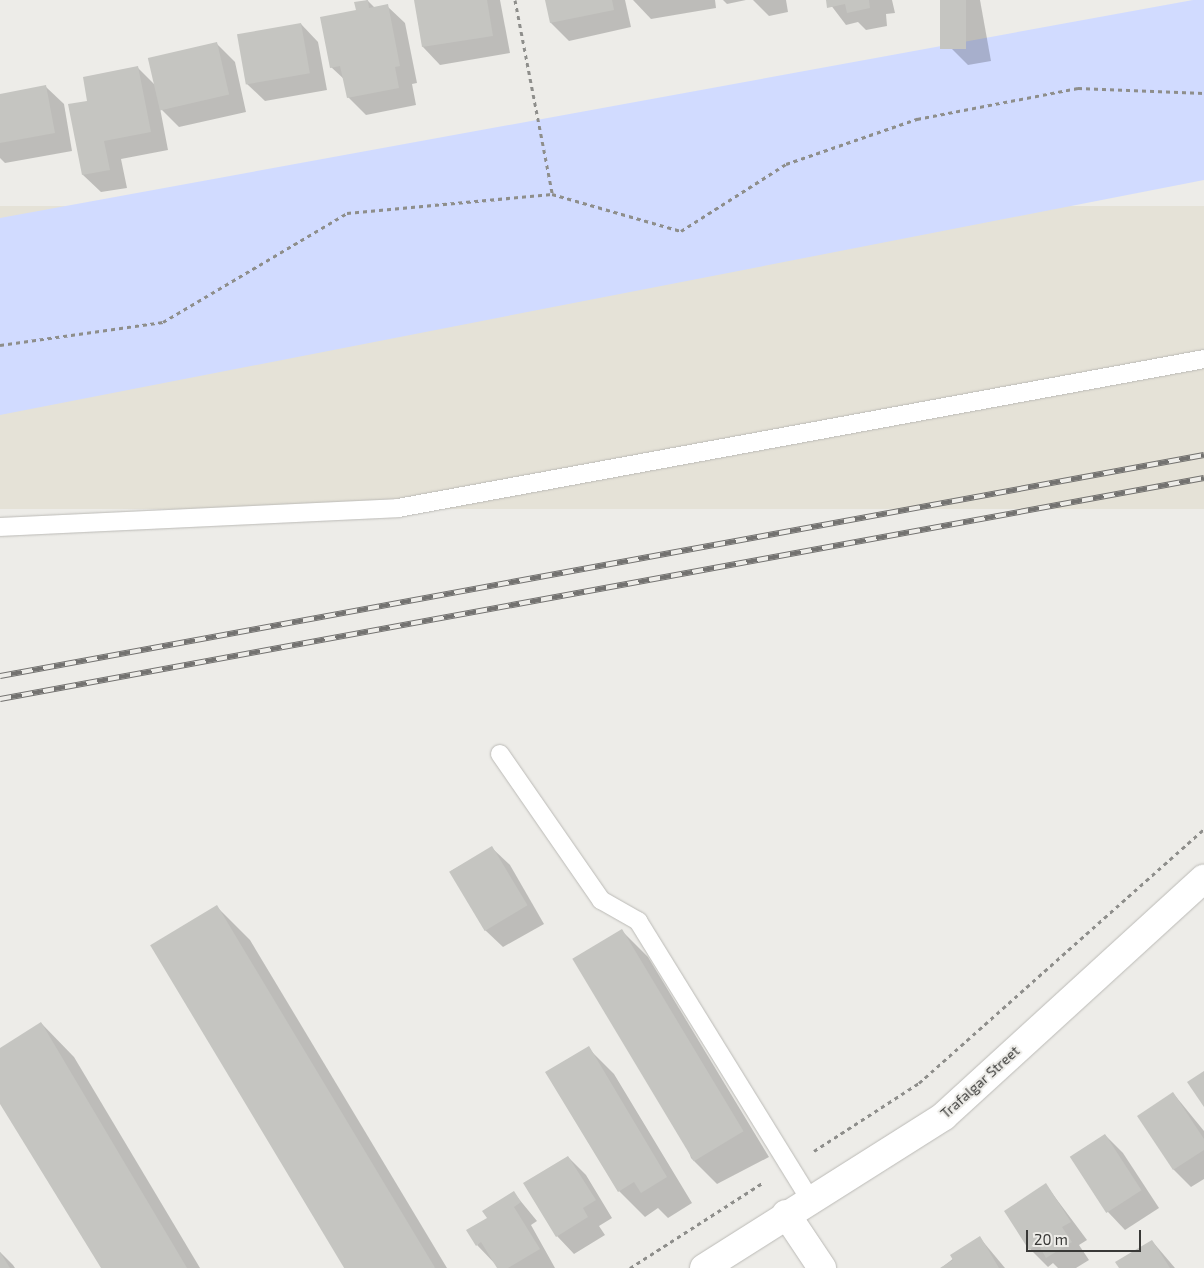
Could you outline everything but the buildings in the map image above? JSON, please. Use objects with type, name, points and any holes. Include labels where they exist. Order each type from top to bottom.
[{"type":"main road","name":"Trafalgar Street","points":[[704,1268],[786,1214],[944,1116],[1204,879]]},
{"type":"main road","points":[[786,1214],[822,1268]]},
{"type":"lane","points":[[0,527],[398,508],[1204,359]]},
{"type":"lane","points":[[500,754],[601,900],[638,921],[810,1200]]},
{"type":"path","points":[[515,0],[552,194]]},
{"type":"path","points":[[0,345],[162,322],[347,213],[552,194],[680,231],[786,164],[917,120],[1078,88],[1204,94]]},
{"type":"path","points":[[919,1083],[1204,828]]},
{"type":"shaded area","points":[[1193,0],[1204,0],[1204,180],[0,415],[0,218]]},
{"type":"shaded area","points":[[0,206],[1204,206],[1204,509],[0,509]]},
{"type":"railway","points":[[0,676],[1204,455]]},
{"type":"railway","points":[[0,699],[1204,478]]}]
